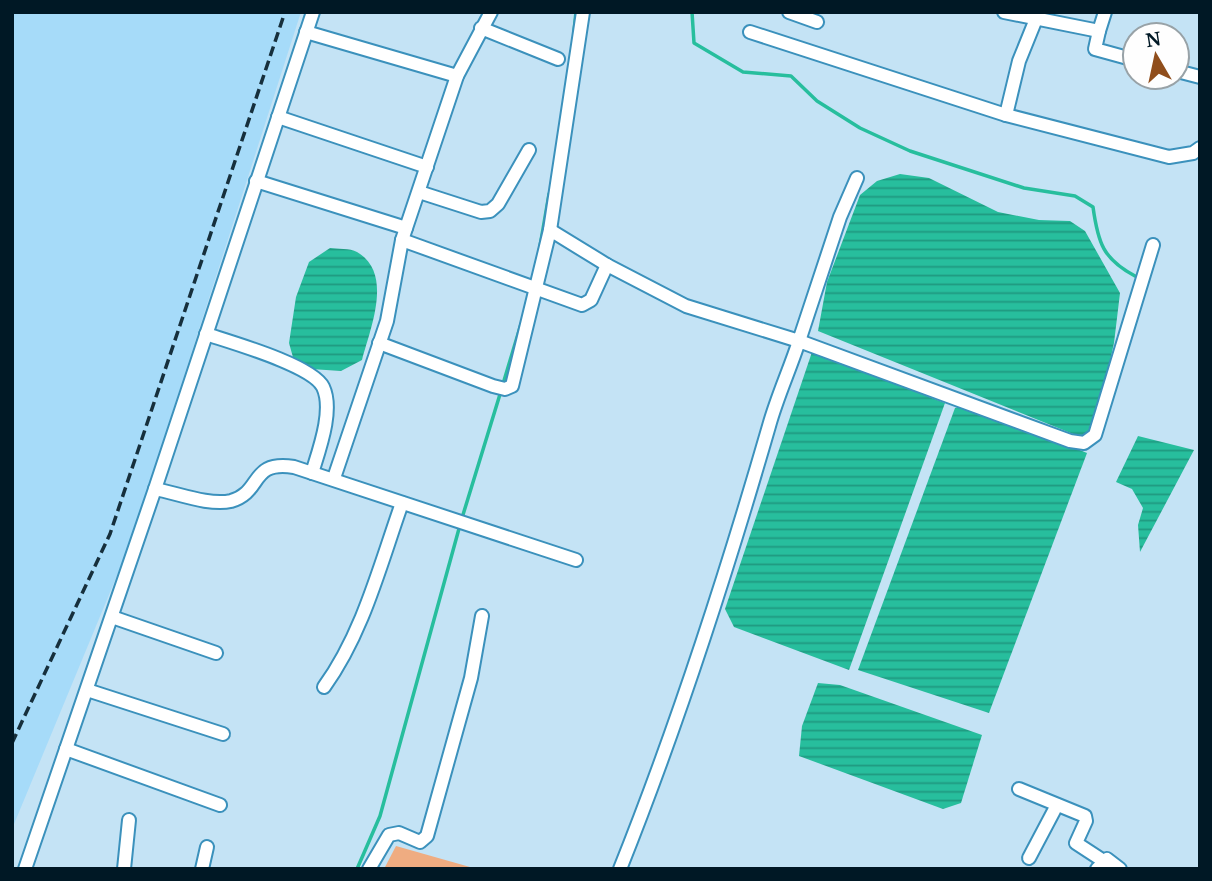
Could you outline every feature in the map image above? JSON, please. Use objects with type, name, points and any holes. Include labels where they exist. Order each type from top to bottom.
[{"type":"street","points":[[24,869],[112,617],[313,12]]},
{"type":"street","points":[[334,478],[389,312],[404,234],[457,76],[491,12]]},
{"type":"street","points":[[379,343],[502,388],[513,383],[533,286],[550,230],[583,12]]},
{"type":"street","points":[[789,12],[817,22]]},
{"type":"street","points":[[1004,12],[1042,17],[1099,31]]},
{"type":"street","points":[[1105,12],[1095,49],[1121,56]]},
{"type":"street","points":[[1006,115],[1019,61],[1042,17]]},
{"type":"street","points":[[481,28],[558,60]]},
{"type":"street","points":[[750,32],[1006,115],[1169,157],[1193,153],[1200,148]]},
{"type":"street","points":[[306,33],[457,76]]},
{"type":"street","points":[[278,117],[427,167]]},
{"type":"street","points":[[419,192],[481,212],[491,211],[498,204],[529,150]]},
{"type":"street","points":[[620,869],[710,620],[724,565],[752,490],[769,423],[857,178]]},
{"type":"street","points":[[256,181],[404,234],[575,304],[587,304],[607,265]]},
{"type":"street","points":[[550,230],[607,265],[686,306],[838,354],[932,393],[1070,441],[1084,443],[1095,435],[1153,245]]},
{"type":"street","points":[[205,334],[265,354],[313,376],[323,387],[325,419],[312,472]]},
{"type":"street","points":[[155,489],[228,502],[247,493],[263,471],[272,466],[312,472],[576,560]]},
{"type":"street","points":[[324,687],[353,639],[402,503]]},
{"type":"street","points":[[369,869],[389,835],[399,833],[420,842],[426,836],[471,678],[482,616]]},
{"type":"street","points":[[112,617],[216,653]]},
{"type":"street","points":[[87,690],[223,734]]},
{"type":"street","points":[[65,749],[219,805]]},
{"type":"street","points":[[1019,789],[1085,816],[1086,821],[1076,842],[1100,864],[1107,859],[1120,869]]},
{"type":"street","points":[[1029,859],[1056,804]]},
{"type":"street","points":[[124,869],[130,820]]},
{"type":"street","points":[[202,869],[207,847]]},
{"type":"shaded area","points":[[12,12],[301,12],[130,544],[12,829]]},
{"type":"shaded area","points":[[900,174],[929,178],[998,212],[1039,220],[1070,221],[1085,231],[1120,293],[1114,343],[1095,429],[1083,438],[818,331],[827,282],[860,195],[877,181]]},
{"type":"shaded area","points":[[330,248],[357,252],[368,261],[375,273],[376,302],[370,333],[362,360],[341,371],[296,368],[289,343],[296,297],[309,262]]},
{"type":"shaded area","points":[[812,352],[945,403],[849,670],[734,627],[725,609]]},
{"type":"shaded area","points":[[968,404],[1087,453],[989,713],[858,670],[955,408]]},
{"type":"shaded area","points":[[1138,436],[1194,450],[1140,552],[1138,525],[1143,508],[1132,489],[1116,482]]},
{"type":"shaded area","points":[[818,683],[840,685],[982,735],[961,803],[943,809],[799,756],[802,726]]},
{"type":"shaded area","points":[[396,846],[477,869],[384,869]]},
{"type":"waterway","points":[[574,31],[576,12]]},
{"type":"waterway","points":[[692,12],[694,43],[743,72],[791,76],[817,101],[860,128],[910,151],[1024,188],[1075,196],[1093,207],[1097,231],[1109,256],[1135,276]]},
{"type":"waterway","points":[[539,252],[549,194]]},
{"type":"waterway","points":[[503,384],[521,324]]},
{"type":"waterway","points":[[462,518],[501,391]]},
{"type":"waterway","points":[[357,869],[380,816],[460,525]]},
{"type":"railway","points":[[12,743],[110,534],[285,12]]}]
